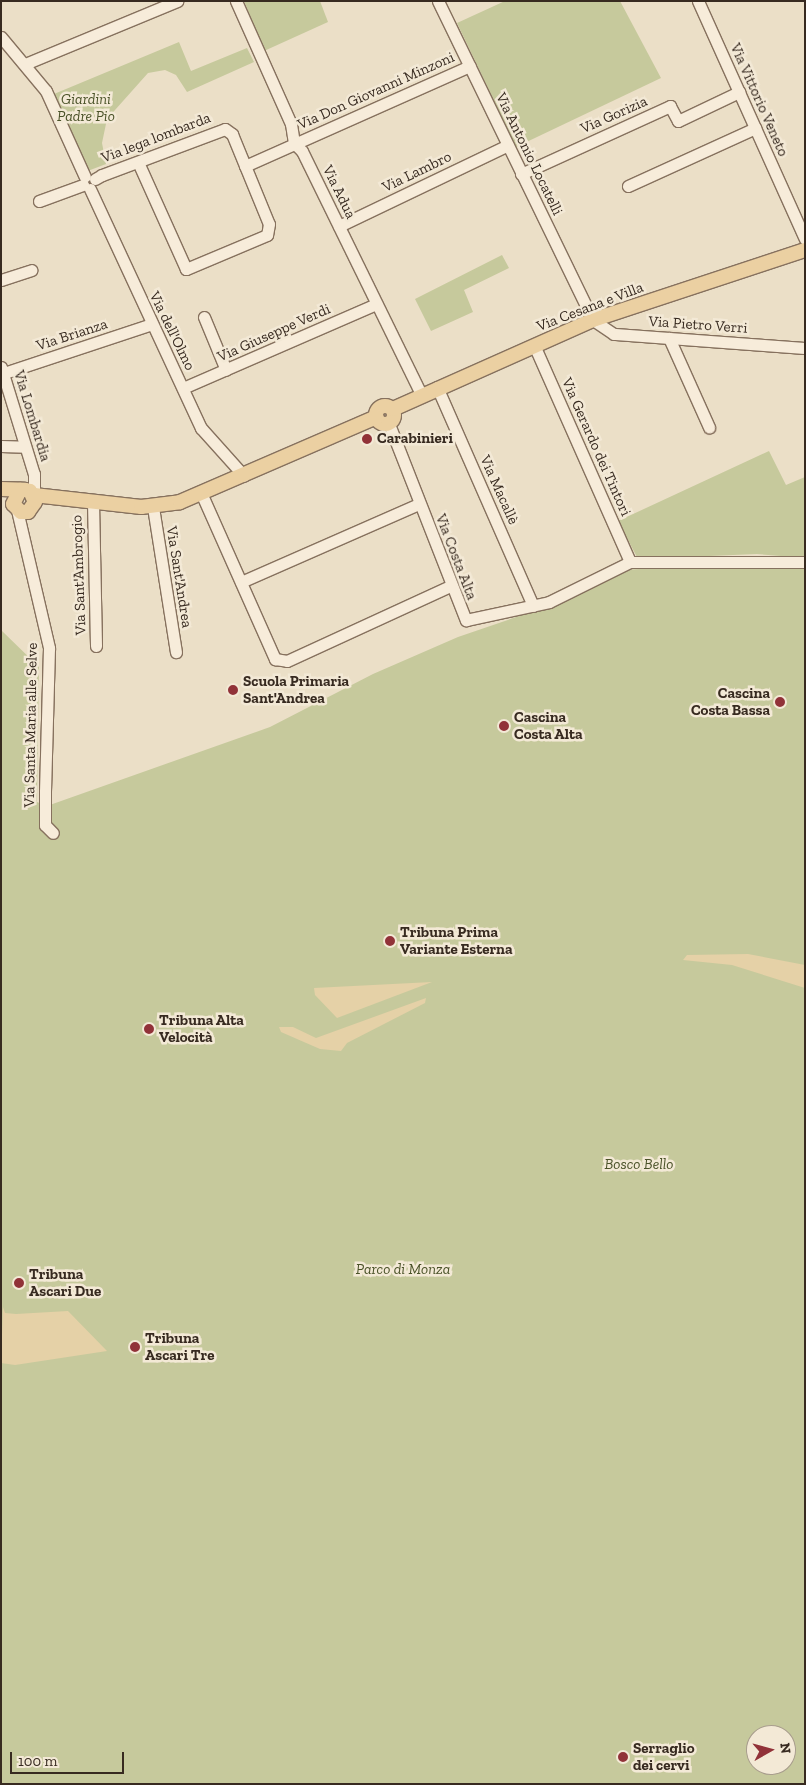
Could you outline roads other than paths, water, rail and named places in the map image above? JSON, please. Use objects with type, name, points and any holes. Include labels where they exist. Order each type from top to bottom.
[{"type":"main road","name":"Via Cesana e Villa","points":[[376,417],[381,407],[393,410],[421,394],[593,320],[805,250]]},
{"type":"main road","points":[[1,489],[22,500],[58,498],[154,507],[202,495],[376,417],[389,424],[393,410]]},
{"type":"street","points":[[25,64],[159,5],[177,1]]},
{"type":"street","name":"Via Adua","points":[[236,1],[291,124],[294,143],[302,151],[421,394]]},
{"type":"street","name":"Via Vittorio Veneto","points":[[698,1],[805,239]]},
{"type":"street","name":"Via Antonio Locatelli","points":[[440,2],[521,174],[593,320]]},
{"type":"street","name":"Via dell'Olmo","points":[[1,37],[46,91],[152,324],[209,440],[244,476]]},
{"type":"street","name":"Via Don Giovanni Minzoni","points":[[294,143],[470,66]]},
{"type":"street","name":"Via Gorizia","points":[[521,174],[670,106],[678,121],[739,92]]},
{"type":"street","points":[[628,186],[755,128]]},
{"type":"street","name":"Via lega lombarda","points":[[39,202],[138,162],[229,130],[245,166]]},
{"type":"street","points":[[138,162],[186,269],[267,235],[269,224],[245,166],[294,143]]},
{"type":"street","name":"Via Lambro","points":[[339,226],[508,145]]},
{"type":"street","points":[[1,280],[31,270]]},
{"type":"street","name":"Via Giuseppe Verdi","points":[[183,388],[376,304]]},
{"type":"street","points":[[204,317],[226,370]]},
{"type":"street","name":"Via Pietro Verri","points":[[593,320],[614,334],[805,348]]},
{"type":"street","name":"Via Brianza","points":[[2,372],[152,324]]},
{"type":"street","points":[[669,338],[709,427]]},
{"type":"street","name":"Via Gerardo dei Tintori","points":[[534,345],[630,562]]},
{"type":"street","name":"Via Lombardia","points":[[2,372],[34,474],[22,500]]},
{"type":"street","name":"Via Macallè","points":[[437,387],[533,606]]},
{"type":"street","name":"Via Costa Alta","points":[[389,424],[450,586],[466,620],[533,606],[630,562]]},
{"type":"street","points":[[1,446],[25,447]]},
{"type":"street","points":[[202,495],[276,659],[287,661],[450,586]]},
{"type":"street","name":"Via Santa Maria alle Selve","points":[[22,500],[24,527],[49,648],[45,826],[53,833]]},
{"type":"street","name":"Via Sant'Ambrogio","points":[[93,502],[96,646]]},
{"type":"street","points":[[242,582],[419,504]]},
{"type":"street","name":"Via Sant'Andrea","points":[[154,507],[176,652]]},
{"type":"street","points":[[630,562],[805,562]]},
{"type":"place","name":"Carabinieri","points":[[367,439]]},
{"type":"place","name":"Scuola Primaria Sant'Andrea","points":[[233,690]]},
{"type":"place","name":"Cascina Costa Bassa","points":[[780,702]]},
{"type":"place","name":"Cascina Costa Alta","points":[[504,726]]},
{"type":"place","name":"Tribuna Prima Variante Esterna","points":[[390,941]]},
{"type":"place","name":"Tribuna Alta Velocità","points":[[149,1029]]},
{"type":"place","name":"Tribuna Ascari Due","points":[[19,1283]]},
{"type":"place","name":"Tribuna Ascari Tre","points":[[135,1347]]},
{"type":"place","name":"Serraglio dei cervi","points":[[623,1757]]},
{"type":"park label","name":"Giardini Padre Pio","points":[[86,108]]},
{"type":"park label","name":"Bosco Bello","points":[[639,1165]]},
{"type":"park label","name":"Parco di Monza","points":[[403,1270]]}]
